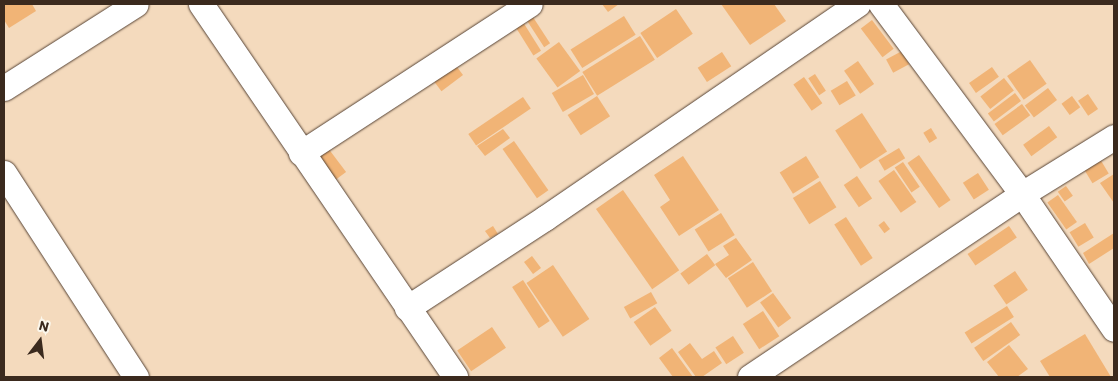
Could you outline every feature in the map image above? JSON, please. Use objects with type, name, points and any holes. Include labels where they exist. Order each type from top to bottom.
[{"type":"street","points":[[4,88],[136,4]]},
{"type":"street","points":[[201,4],[455,377]]},
{"type":"street","points":[[301,152],[530,4]]},
{"type":"street","points":[[407,308],[545,218],[858,4]]},
{"type":"street","points":[[881,4],[1022,194],[1114,329]]},
{"type":"street","points":[[750,377],[1022,194],[1114,137]]},
{"type":"street","points":[[4,173],[136,377]]},
{"type":"building","points":[[4,4],[32,4],[36,11],[9,28],[4,20]]},
{"type":"building","points":[[602,4],[619,4],[608,12]]},
{"type":"building","points":[[721,4],[774,4],[786,21],[750,45]]},
{"type":"building","points":[[676,9],[693,34],[657,58],[640,33]]},
{"type":"building","points":[[531,14],[550,43],[544,47],[525,18]]},
{"type":"building","points":[[624,16],[636,35],[582,68],[571,49]]},
{"type":"building","points":[[872,20],[894,49],[882,57],[861,28]]},
{"type":"building","points":[[523,22],[541,51],[533,56],[515,27]]},
{"type":"building","points":[[640,36],[655,60],[597,96],[582,72]]},
{"type":"building","points":[[559,42],[580,71],[558,88],[536,58]]},
{"type":"building","points":[[902,51],[909,64],[893,73],[886,59]]},
{"type":"building","points":[[722,52],[731,66],[707,82],[698,68]]},
{"type":"building","points":[[1030,60],[1047,84],[1024,100],[1007,76]]},
{"type":"building","points":[[858,61],[874,84],[860,94],[844,71]]},
{"type":"building","points":[[454,63],[463,75],[441,91],[432,79]]},
{"type":"building","points":[[992,67],[999,77],[976,93],[969,83]]},
{"type":"building","points":[[815,74],[826,91],[819,95],[808,78]]},
{"type":"building","points":[[583,75],[594,94],[563,112],[552,93]]},
{"type":"building","points":[[804,77],[822,103],[812,111],[793,84]]},
{"type":"building","points":[[1004,78],[1014,91],[990,109],[980,96]]},
{"type":"building","points":[[847,81],[856,96],[839,105],[831,91]]},
{"type":"building","points":[[1048,88],[1057,100],[1034,117],[1025,105]]},
{"type":"building","points":[[1015,93],[1021,101],[994,121],[988,113]]},
{"type":"building","points":[[1088,94],[1098,109],[1088,116],[1078,101]]},
{"type":"building","points":[[597,96],[610,116],[581,135],[568,115]]},
{"type":"building","points":[[1072,96],[1080,107],[1070,115],[1061,104]]},
{"type":"building","points":[[523,97],[531,109],[476,146],[468,134]]},
{"type":"building","points":[[1022,104],[1030,115],[1003,135],[994,124]]},
{"type":"building","points":[[862,113],[887,152],[860,169],[835,130]]},
{"type":"building","points":[[1049,126],[1057,137],[1031,156],[1023,145]]},
{"type":"building","points":[[931,128],[937,138],[929,143],[923,133]]},
{"type":"building","points":[[503,129],[510,138],[485,156],[477,146]]},
{"type":"building","points":[[514,141],[548,190],[537,198],[503,149]]},
{"type":"building","points":[[328,148],[346,172],[333,182],[315,158]]},
{"type":"building","points":[[899,148],[905,158],[885,171],[878,160]]},
{"type":"building","points":[[919,155],[951,200],[939,208],[908,163]]},
{"type":"building","points":[[683,156],[719,210],[679,236],[660,207],[670,200],[654,175]]},
{"type":"building","points":[[806,156],[819,177],[793,194],[780,172]]},
{"type":"building","points":[[1100,159],[1109,174],[1092,183],[1084,169]]},
{"type":"building","points":[[903,162],[920,187],[911,192],[895,168]]},
{"type":"building","points":[[894,170],[916,202],[901,213],[878,181]]},
{"type":"building","points":[[978,173],[989,190],[974,200],[963,183]]},
{"type":"building","points":[[1114,174],[1114,203],[1100,183]]},
{"type":"building","points":[[857,176],[872,198],[859,207],[844,185]]},
{"type":"building","points":[[820,181],[836,207],[809,224],[793,198]]},
{"type":"building","points":[[1066,186],[1073,196],[1065,202],[1058,192]]},
{"type":"building","points":[[623,190],[679,270],[652,289],[596,209]]},
{"type":"building","points":[[1058,195],[1077,222],[1066,229],[1047,202]]},
{"type":"building","points":[[721,213],[735,235],[708,251],[695,229]]},
{"type":"building","points":[[846,217],[873,258],[861,266],[834,225]]},
{"type":"building","points":[[884,221],[890,229],[884,233],[878,225]]},
{"type":"building","points":[[1085,223],[1094,238],[1078,247],[1070,232]]},
{"type":"building","points":[[493,226],[498,234],[490,238],[485,231]]},
{"type":"building","points":[[1009,226],[1017,238],[975,266],[968,254]]},
{"type":"building","points":[[1114,233],[1114,248],[1089,264],[1083,253]]},
{"type":"building","points":[[736,238],[752,260],[726,278],[715,264],[729,255],[723,246]]},
{"type":"building","points":[[707,254],[715,265],[689,285],[680,273]]},
{"type":"building","points":[[532,256],[541,268],[533,274],[524,262]]},
{"type":"building","points":[[753,262],[772,291],[747,308],[728,278]]},
{"type":"building","points":[[553,265],[589,319],[563,337],[526,283]]},
{"type":"building","points":[[1015,271],[1028,290],[1006,305],[993,286]]},
{"type":"building","points":[[523,280],[550,321],[539,328],[512,287]]},
{"type":"building","points":[[651,292],[657,303],[630,318],[624,307]]},
{"type":"building","points":[[773,293],[791,318],[778,327],[760,302]]},
{"type":"building","points":[[1007,306],[1014,317],[971,344],[965,332]]},
{"type":"building","points":[[655,307],[672,331],[650,346],[634,322]]},
{"type":"building","points":[[763,311],[779,336],[759,349],[743,324]]},
{"type":"building","points":[[1011,322],[1020,335],[983,361],[974,348]]},
{"type":"building","points":[[492,327],[506,348],[471,371],[457,350]]},
{"type":"building","points":[[1085,334],[1111,377],[1050,377],[1040,361]]},
{"type":"building","points":[[733,336],[744,353],[726,364],[715,347]]},
{"type":"building","points":[[690,343],[702,359],[714,351],[722,363],[702,377],[696,377],[678,352]]},
{"type":"building","points":[[1009,345],[1028,369],[1017,377],[999,377],[987,362]]},
{"type":"building","points":[[672,348],[693,377],[673,377],[659,358]]}]
